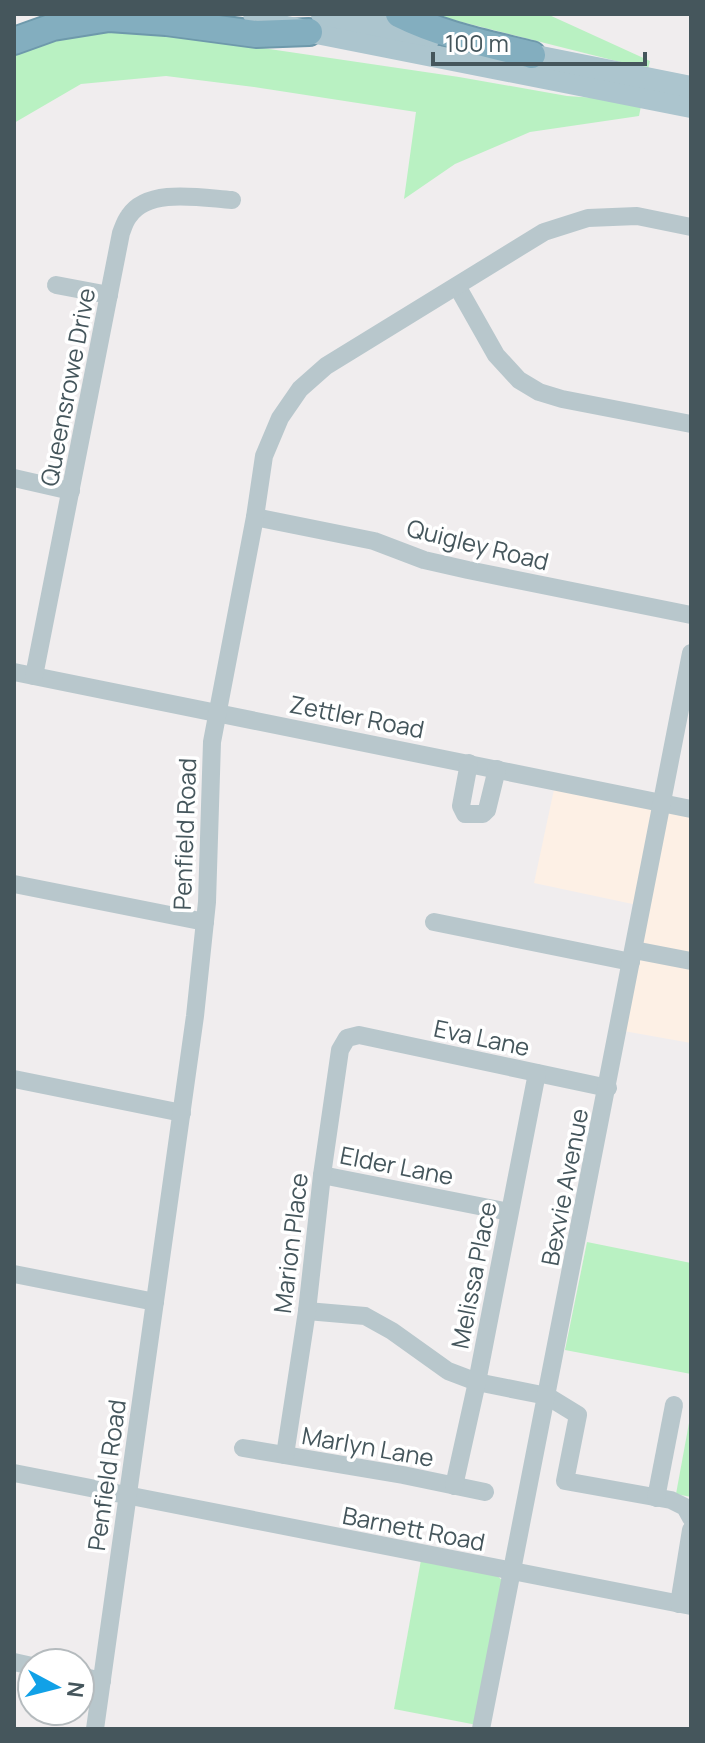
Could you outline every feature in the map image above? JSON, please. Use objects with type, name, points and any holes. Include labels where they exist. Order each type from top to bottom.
[{"type":"highway","points":[[399,14],[454,36],[532,55]]},
{"type":"highway","points":[[14,41],[53,27],[109,18],[256,34],[316,23]]},
{"type":"main road","points":[[254,14],[261,22],[316,23],[532,55],[691,87]]},
{"type":"main road","points":[[316,23],[691,107]]},
{"type":"street","name":"Queensrowe Drive","points":[[34,676],[121,233],[130,214],[146,201],[167,197],[232,200]]},
{"type":"street","name":"Penfield Road","points":[[95,1729],[182,1113],[205,922],[212,742],[264,456],[280,418],[300,389],[326,366],[544,232],[588,218],[637,216],[691,227]]},
{"type":"street","points":[[56,285],[109,295]]},
{"type":"street","points":[[457,286],[496,355],[519,380],[539,392],[691,424]]},
{"type":"street","points":[[14,478],[71,491]]},
{"type":"street","name":"Quigley Road","points":[[255,517],[374,541],[424,560],[468,570],[691,615]]},
{"type":"street","name":"Bexvie Avenue","points":[[481,1729],[691,653]]},
{"type":"street","name":"Zettler Road","points":[[14,672],[691,809]]},
{"type":"street","points":[[469,763],[461,806],[465,814],[483,814],[487,810],[497,769]]},
{"type":"street","points":[[14,884],[205,922]]},
{"type":"street","points":[[434,922],[633,956],[691,961]]},
{"type":"street","name":"Eva Lane","points":[[347,1038],[359,1035],[608,1088]]},
{"type":"street","name":"Marion Place","points":[[285,1455],[307,1311],[340,1050],[347,1038]]},
{"type":"street","name":"Melissa Place","points":[[454,1486],[537,1073]]},
{"type":"street","points":[[14,1079],[182,1113]]},
{"type":"street","name":"Elder Lane","points":[[322,1175],[509,1212]]},
{"type":"street","points":[[14,1274],[155,1302]]},
{"type":"street","points":[[307,1311],[365,1316],[392,1331],[448,1371],[477,1382],[547,1396],[578,1415],[565,1481]]},
{"type":"street","points":[[656,1498],[674,1405]]},
{"type":"street","name":"Marlyn Lane","points":[[243,1448],[485,1492]]},
{"type":"street","name":"Barnett Road","points":[[14,1473],[685,1605]]},
{"type":"street","points":[[532,1475],[671,1500],[685,1507],[691,1518]]},
{"type":"street","points":[[685,1605],[691,1530]]},
{"type":"street","points":[[96,1680],[102,1681]]},
{"type":"shaded area","points":[[556,780],[691,808],[691,1043],[618,1030],[642,906],[534,883]]},
{"type":"green space","points":[[430,14],[547,14],[650,61],[648,69]]},
{"type":"green space","points":[[97,31],[160,33],[641,106],[639,116],[530,132],[455,164],[404,199],[416,112],[166,76],[81,84],[14,123],[14,56],[54,40]]},
{"type":"green space","points":[[587,1242],[691,1263],[691,1374],[565,1350]]},
{"type":"green space","points":[[691,1412],[691,1497],[676,1494]]},
{"type":"green space","points":[[421,1560],[495,1574],[503,1581],[477,1725],[394,1709]]}]
